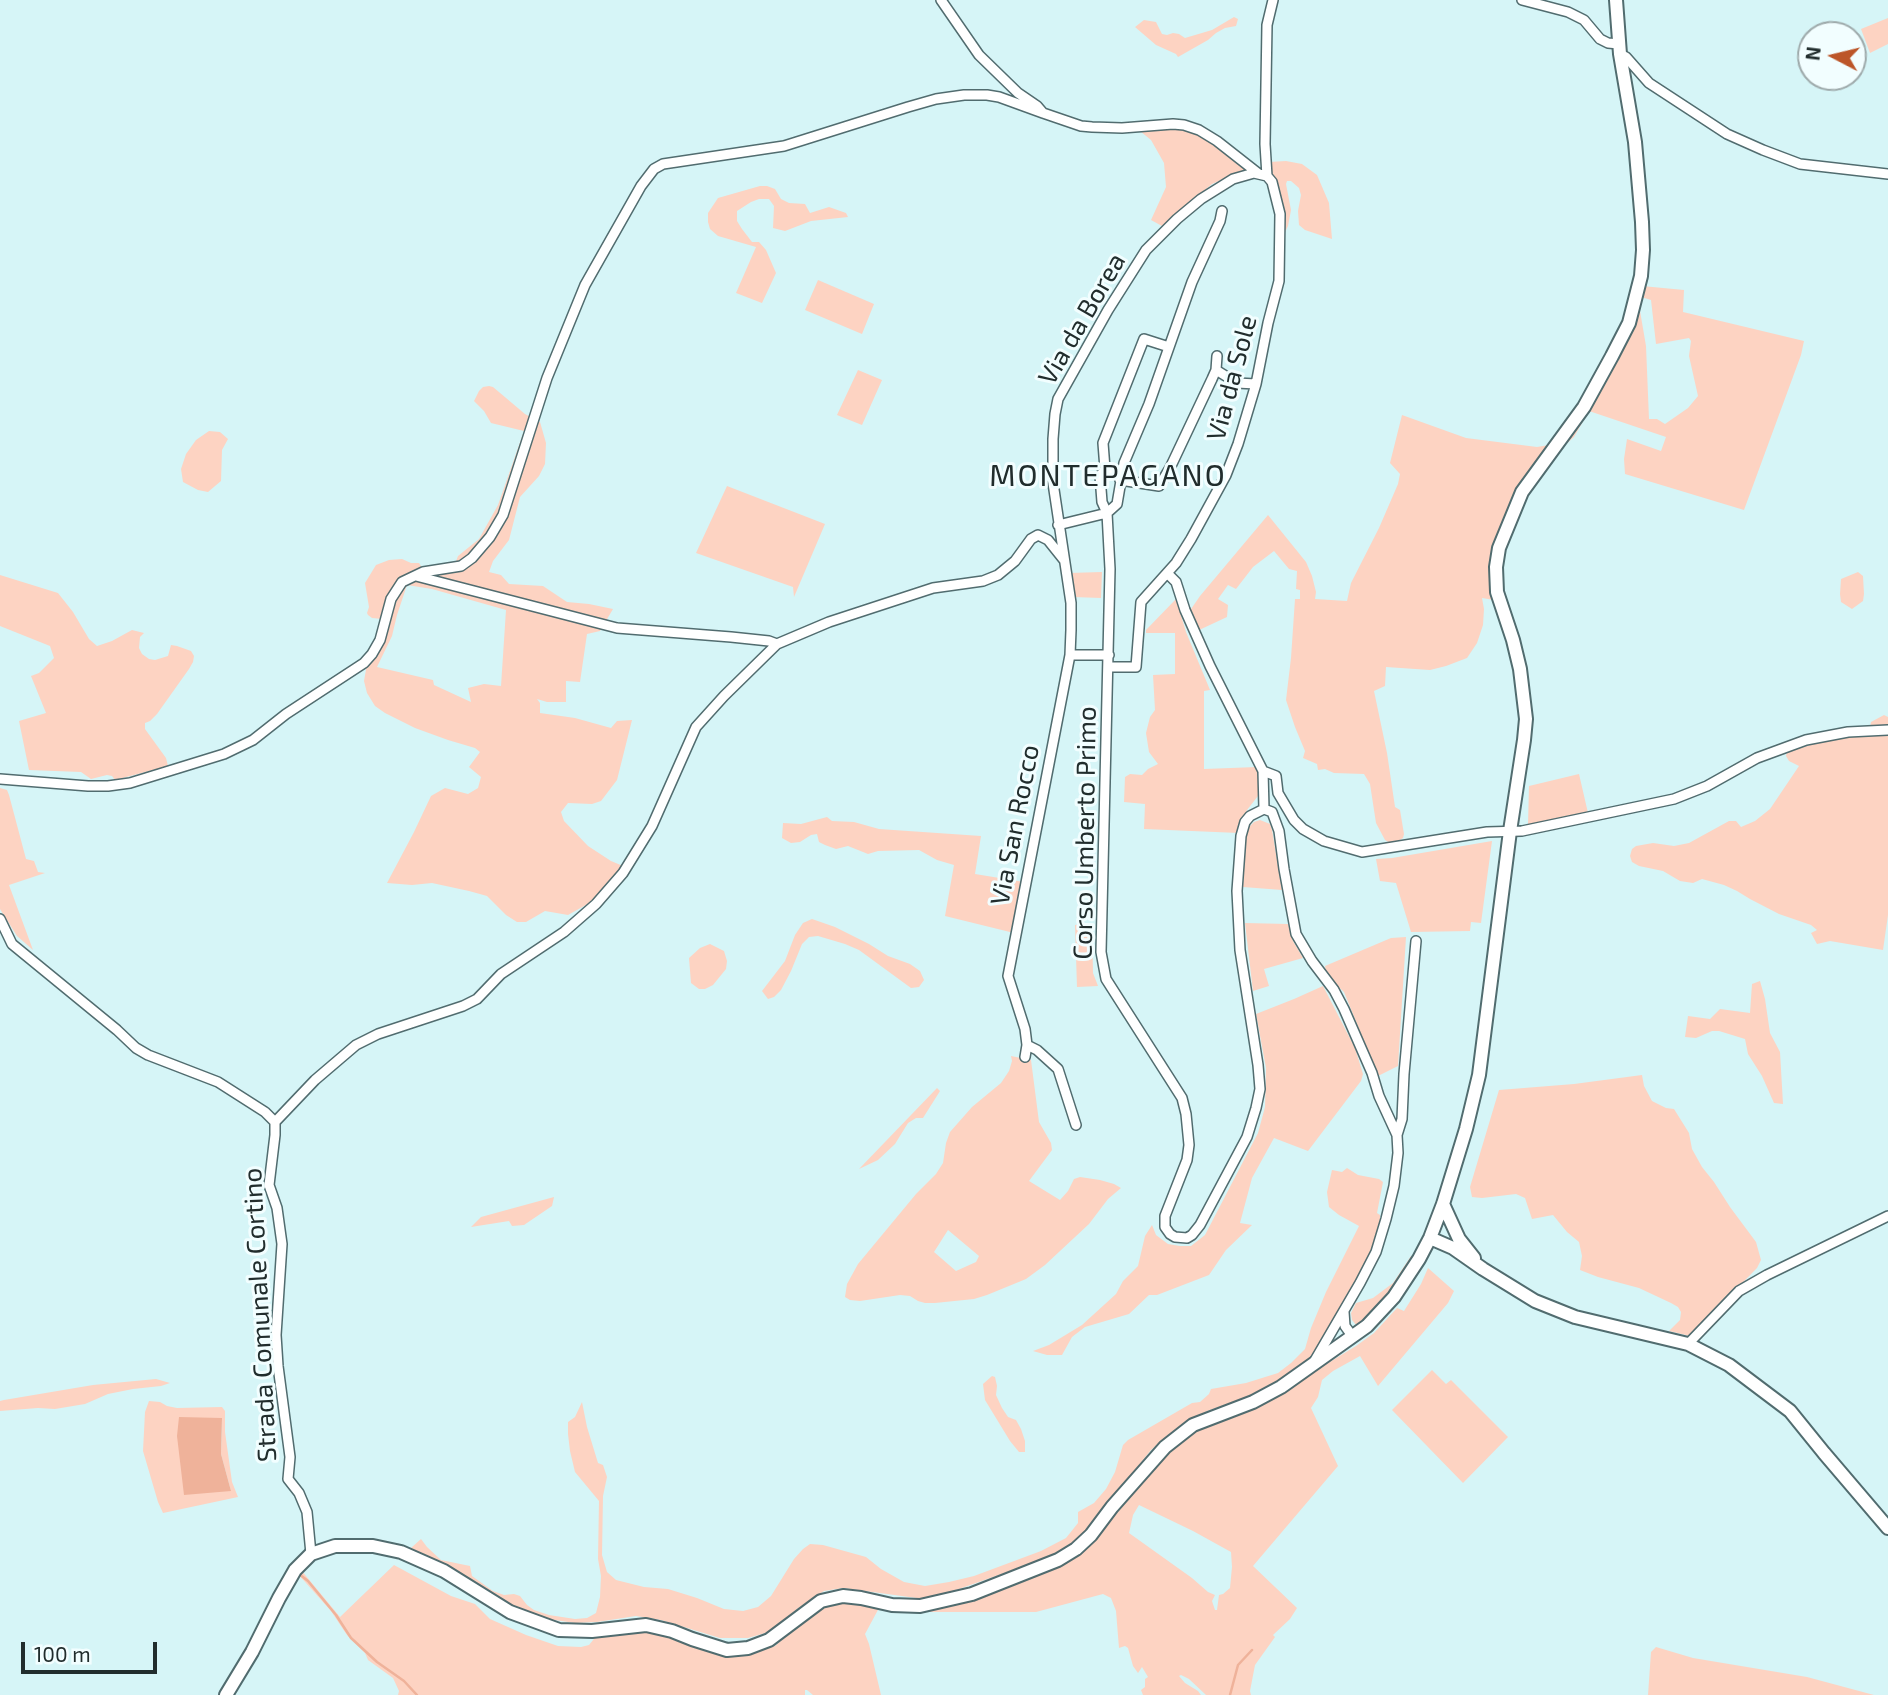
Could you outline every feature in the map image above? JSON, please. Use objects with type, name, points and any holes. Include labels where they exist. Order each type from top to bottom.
[{"type":"main road","points":[[226,1695],[295,1570],[311,1554],[335,1546],[373,1546],[401,1552],[444,1571],[510,1612],[559,1630],[592,1631],[646,1625],[727,1650],[748,1648],[769,1640],[821,1601],[843,1597],[892,1605],[920,1606],[972,1594],[1058,1560],[1085,1542],[1165,1447],[1193,1425],[1253,1402],[1281,1387],[1348,1340],[1379,1315],[1394,1297],[1414,1269],[1430,1238],[1466,1129],[1479,1075],[1525,719],[1520,669],[1497,592],[1496,567],[1499,548],[1522,492],[1584,407],[1618,345],[1629,323],[1641,276],[1642,241],[1635,142],[1619,49],[1616,0]]},
{"type":"main road","points":[[1443,1204],[1459,1239],[1483,1269]]},
{"type":"main road","points":[[1430,1238],[1453,1248],[1535,1301],[1575,1317],[1688,1344],[1729,1365],[1790,1411],[1888,1528]]},
{"type":"street","points":[[941,0],[979,55],[1042,113]]},
{"type":"street","points":[[1263,175],[1267,25],[1273,0]]},
{"type":"street","points":[[1522,0],[1568,12],[1584,20],[1600,39],[1619,49],[1649,83],[1727,134],[1800,164],[1888,174]]},
{"type":"street","points":[[0,779],[108,786],[130,783],[238,748],[253,740],[312,695],[364,663],[380,640],[396,590],[402,582],[423,572],[461,565],[472,558],[490,537],[503,515],[547,378],[585,285],[641,186],[654,169],[663,164],[784,146],[936,99],[987,95],[1081,126],[1122,128],[1184,125],[1217,141],[1263,175]]},
{"type":"street","name":"Via da Borea","points":[[1071,598],[1053,482],[1053,439],[1058,399],[1108,310],[1146,250],[1201,199],[1233,179],[1254,173],[1263,175]]},
{"type":"street","name":"Via da Sole","points":[[1109,667],[1136,667],[1140,602],[1176,563],[1191,539],[1226,475],[1238,444],[1279,281],[1280,214],[1272,182],[1263,175]]},
{"type":"street","points":[[1058,524],[1107,513],[1117,504],[1124,463],[1192,282],[1222,211]]},
{"type":"street","name":"Corso Umberto Primo","points":[[1169,347],[1144,339],[1103,443],[1105,469],[1100,476],[1100,485],[1102,502],[1107,513],[1110,569],[1101,952],[1105,979],[1182,1098],[1189,1145],[1187,1160],[1165,1216],[1165,1227],[1175,1237],[1187,1238],[1200,1225],[1247,1137],[1256,1108],[1259,1089],[1258,1065],[1240,950],[1237,891],[1241,836],[1245,822],[1250,816],[1264,809]]},
{"type":"street","points":[[1122,480],[1159,485],[1184,441],[1216,370],[1217,356]]},
{"type":"street","points":[[1216,370],[1237,383],[1255,384]]},
{"type":"street","points":[[1105,469],[1117,471],[1122,480]]},
{"type":"street","points":[[0,919],[12,944],[136,1048],[218,1082],[265,1112],[275,1122],[315,1080],[356,1045],[378,1034],[477,999],[500,974],[564,932],[596,904],[623,873],[645,839],[696,727],[777,644],[829,622],[933,588],[983,581],[998,575],[1016,561],[1031,539],[1038,536],[1048,540],[1064,560]]},
{"type":"street","points":[[1167,573],[1176,582],[1185,610],[1210,666],[1263,771],[1264,809],[1272,812],[1279,831],[1296,933],[1344,1009],[1397,1135]]},
{"type":"street","points":[[416,576],[617,628],[731,637],[777,644]]},
{"type":"street","name":"Via San Rocco","points":[[1025,1057],[1027,1045],[1016,997],[1008,976],[1070,655],[1071,598]]},
{"type":"street","points":[[1070,655],[1109,655]]},
{"type":"street","points":[[1263,771],[1276,776],[1278,793],[1294,820],[1303,829],[1324,841],[1362,852],[1487,832],[1522,831],[1674,799],[1707,786],[1757,758],[1806,740],[1848,732],[1888,730]]},
{"type":"street","points":[[1313,1364],[1376,1252],[1386,1219],[1396,1170],[1397,1135],[1402,1119],[1416,941]]},
{"type":"street","points":[[1027,1045],[1037,1050],[1058,1069],[1076,1125]]},
{"type":"street","name":"Strada Comunale Cortino","points":[[275,1122],[269,1185],[277,1208],[282,1244],[276,1335],[278,1366],[290,1457],[288,1479],[299,1493],[307,1512],[311,1554]]},
{"type":"street","points":[[1688,1344],[1739,1291],[1888,1216]]},
{"type":"street","points":[[1344,1310],[1337,1332],[1339,1340],[1348,1340]]},
{"type":"shaded area","points":[[1234,17],[1238,19],[1236,26],[1225,28],[1178,57],[1156,45],[1135,27],[1144,20],[1156,22],[1162,34],[1179,34],[1185,38],[1212,30]]},
{"type":"shaded area","points":[[1888,18],[1888,44],[1870,53],[1867,27]]},
{"type":"shaded area","points":[[1163,127],[1183,129],[1207,138],[1249,169],[1212,184],[1162,226],[1151,220],[1166,187],[1164,163],[1151,140],[1140,131]]},
{"type":"shaded area","points":[[1269,162],[1302,164],[1317,175],[1329,203],[1332,239],[1305,230],[1299,225],[1301,195],[1299,188],[1291,181],[1286,184],[1291,210],[1284,234],[1282,209],[1270,174]]},
{"type":"shaded area","points":[[760,186],[775,189],[781,199],[789,203],[805,204],[810,213],[829,207],[846,213],[848,217],[811,221],[785,231],[773,228],[774,206],[769,199],[751,202],[737,211],[737,221],[742,229],[752,242],[759,242],[766,250],[776,273],[762,303],[736,293],[756,247],[718,236],[710,229],[708,222],[708,213],[718,198]]},
{"type":"shaded area","points":[[818,280],[874,304],[862,334],[805,310]]},
{"type":"shaded area","points":[[1642,286],[1684,290],[1683,312],[1804,341],[1744,510],[1625,474],[1627,439],[1661,451],[1666,437],[1589,411],[1574,437],[1564,446],[1564,440],[1639,305],[1646,346],[1649,419],[1657,419],[1665,424],[1688,408],[1698,396],[1689,356],[1691,341],[1689,338],[1656,344],[1651,300],[1641,297]]},
{"type":"shaded area","points":[[858,370],[882,380],[862,425],[837,415]]},
{"type":"shaded area","points":[[483,387],[493,387],[525,414],[540,422],[546,443],[545,464],[539,476],[520,497],[509,540],[493,561],[489,572],[501,575],[509,584],[543,586],[567,602],[613,609],[600,631],[587,634],[580,682],[566,681],[566,702],[537,699],[540,713],[575,718],[611,728],[617,721],[632,720],[617,780],[601,801],[592,804],[568,803],[561,812],[564,821],[588,846],[623,866],[593,901],[568,915],[545,911],[526,922],[517,922],[506,915],[487,896],[432,883],[387,883],[431,796],[445,788],[468,794],[478,788],[481,777],[469,767],[480,752],[415,728],[385,713],[375,706],[364,681],[382,619],[372,618],[367,613],[369,607],[365,583],[376,565],[402,559],[419,563],[423,569],[453,569],[458,556],[479,539],[498,505],[524,431],[491,423],[474,401]],"holes":[[[407,585],[432,589],[506,610],[501,686],[484,684],[468,688],[471,702],[434,685],[433,680],[377,667],[392,636]]]},
{"type":"shaded area","points":[[1402,415],[1466,438],[1537,447],[1549,445],[1516,498],[1494,600],[1482,598],[1483,625],[1477,643],[1467,658],[1430,670],[1386,667],[1385,686],[1374,691],[1395,807],[1400,810],[1404,834],[1397,842],[1390,843],[1385,840],[1376,823],[1370,784],[1364,774],[1318,770],[1317,764],[1303,758],[1305,751],[1286,700],[1295,599],[1300,599],[1300,590],[1296,589],[1297,571],[1289,569],[1274,551],[1253,567],[1236,589],[1228,585],[1218,599],[1228,605],[1227,617],[1197,631],[1189,612],[1268,515],[1306,562],[1316,592],[1315,599],[1347,601],[1351,583],[1398,484],[1400,474],[1390,463]]},
{"type":"shaded area","points":[[209,431],[220,432],[228,439],[222,450],[221,481],[208,492],[183,482],[181,469],[186,454],[196,440]]},
{"type":"shaded area","points":[[727,486],[825,524],[794,597],[793,587],[696,553]]},
{"type":"shaded area","points":[[1102,572],[1101,598],[1073,597],[1069,573]]},
{"type":"shaded area","points":[[1858,572],[1863,576],[1863,601],[1852,609],[1841,602],[1841,579]]},
{"type":"shaded area","points":[[0,575],[58,593],[89,639],[97,646],[132,630],[144,633],[140,637],[139,648],[149,659],[168,656],[171,645],[191,651],[194,656],[189,669],[157,714],[145,723],[145,729],[166,758],[168,766],[115,780],[107,775],[91,779],[81,772],[29,770],[19,721],[46,713],[31,676],[39,673],[54,658],[50,646],[0,626]]},
{"type":"shaded area","points":[[1176,599],[1186,632],[1210,690],[1204,691],[1204,769],[1257,767],[1260,779],[1258,796],[1247,810],[1239,833],[1144,829],[1145,804],[1124,802],[1125,777],[1130,774],[1142,775],[1158,764],[1149,752],[1146,733],[1150,717],[1155,710],[1153,675],[1175,674],[1175,633],[1146,633],[1146,630]]},
{"type":"shaded area","points":[[1884,715],[1888,717],[1888,915],[1883,950],[1830,941],[1817,944],[1811,933],[1817,930],[1811,925],[1779,914],[1724,885],[1702,879],[1693,883],[1680,881],[1663,871],[1632,862],[1630,856],[1636,846],[1653,843],[1674,846],[1689,843],[1729,821],[1736,821],[1741,827],[1755,821],[1770,809],[1799,766],[1789,761],[1787,752],[1870,727],[1871,722]]},
{"type":"shaded area","points":[[1579,774],[1588,813],[1528,825],[1529,786]]},
{"type":"shaded area","points":[[0,788],[7,790],[9,795],[26,859],[34,861],[38,872],[45,873],[9,885],[33,950],[17,936],[0,909]]},
{"type":"shaded area","points":[[827,817],[832,821],[854,822],[879,829],[981,836],[975,874],[1024,882],[1014,933],[945,916],[954,865],[937,860],[919,850],[878,851],[868,854],[848,846],[836,849],[825,845],[819,842],[817,834],[800,842],[791,843],[782,838],[783,823],[801,824]]},
{"type":"shaded area","points":[[1260,820],[1270,824],[1272,830],[1282,890],[1243,887],[1246,834],[1254,822]]},
{"type":"shaded area","points":[[1492,841],[1481,923],[1471,922],[1470,931],[1411,932],[1396,883],[1380,881],[1376,859]]},
{"type":"shaded area","points":[[812,919],[835,927],[888,956],[910,964],[920,971],[924,980],[919,987],[911,988],[859,950],[818,936],[809,937],[802,944],[781,990],[768,999],[762,991],[785,961],[803,923]]},
{"type":"shaded area","points":[[1092,923],[1093,973],[1098,986],[1077,987],[1075,925]]},
{"type":"shaded area","points":[[1245,923],[1288,924],[1293,941],[1303,958],[1264,969],[1269,986],[1253,991]]},
{"type":"shaded area","points":[[1406,937],[1398,1066],[1378,1076],[1344,992],[1327,976],[1325,966],[1391,938]]},
{"type":"shaded area","points":[[710,944],[724,951],[726,969],[713,985],[699,989],[691,983],[689,958],[700,948]]},
{"type":"shaded area","points":[[1760,981],[1770,1033],[1780,1052],[1783,1104],[1774,1103],[1748,1054],[1745,1039],[1719,1031],[1696,1038],[1685,1037],[1688,1016],[1710,1019],[1720,1009],[1750,1013],[1752,984]]},
{"type":"shaded area","points":[[1323,986],[1355,1048],[1363,1074],[1361,1081],[1308,1151],[1274,1138],[1252,1178],[1240,1223],[1252,1225],[1226,1250],[1209,1275],[1157,1295],[1149,1295],[1129,1314],[1085,1327],[1072,1337],[1062,1355],[1033,1351],[1049,1345],[1082,1325],[1116,1294],[1123,1281],[1138,1266],[1145,1236],[1152,1225],[1156,1235],[1168,1244],[1191,1246],[1205,1235],[1258,1133],[1265,1107],[1266,1068],[1256,1014]]},
{"type":"shaded area","points":[[1011,1056],[1031,1060],[1039,1122],[1052,1150],[1029,1181],[1060,1200],[1074,1179],[1080,1177],[1100,1180],[1121,1188],[1108,1199],[1089,1224],[1045,1265],[1026,1279],[987,1295],[935,1303],[925,1303],[900,1295],[860,1301],[845,1297],[847,1284],[858,1264],[943,1163],[950,1132],[972,1107],[1001,1083],[1012,1061]],"holes":[[[948,1230],[979,1256],[976,1262],[956,1271],[934,1252]]]},
{"type":"shaded area","points":[[1642,1075],[1652,1101],[1674,1109],[1689,1133],[1692,1149],[1702,1167],[1756,1242],[1761,1260],[1757,1268],[1690,1336],[1669,1331],[1680,1320],[1681,1312],[1678,1307],[1639,1288],[1580,1270],[1582,1256],[1579,1242],[1553,1215],[1532,1219],[1525,1198],[1516,1194],[1472,1197],[1470,1187],[1499,1090]]},
{"type":"shaded area","points":[[937,1088],[940,1091],[923,1118],[916,1118],[908,1123],[895,1144],[878,1160],[859,1169]]},
{"type":"shaded area","points":[[1347,1168],[1358,1175],[1383,1182],[1377,1213],[1380,1215],[1379,1233],[1365,1266],[1309,1361],[1276,1384],[1207,1411],[1173,1431],[1151,1450],[1087,1530],[1071,1546],[1050,1557],[924,1599],[843,1588],[824,1591],[797,1609],[772,1631],[748,1638],[720,1638],[661,1620],[636,1616],[575,1623],[530,1614],[500,1600],[411,1548],[421,1539],[441,1560],[470,1566],[472,1576],[493,1591],[520,1596],[534,1610],[575,1619],[587,1618],[596,1613],[601,1576],[598,1559],[599,1501],[575,1472],[568,1434],[568,1422],[575,1417],[582,1402],[598,1463],[603,1465],[607,1477],[603,1496],[602,1555],[607,1572],[616,1580],[644,1587],[668,1589],[724,1609],[743,1611],[758,1607],[771,1596],[794,1559],[810,1544],[866,1557],[904,1582],[925,1586],[974,1576],[1041,1551],[1066,1538],[1078,1523],[1078,1512],[1094,1503],[1106,1489],[1115,1472],[1123,1445],[1128,1440],[1192,1403],[1200,1402],[1211,1389],[1246,1383],[1278,1373],[1305,1349],[1326,1292],[1359,1226],[1329,1207],[1327,1192],[1332,1170],[1342,1172]]},
{"type":"shaded area","points":[[554,1197],[552,1206],[524,1225],[512,1226],[509,1221],[471,1227],[481,1217]]},
{"type":"shaded area","points":[[1411,1256],[1415,1259],[1401,1282],[1364,1325],[1357,1326],[1351,1313],[1356,1303],[1373,1298],[1393,1283]]},
{"type":"shaded area","points":[[1428,1268],[1454,1291],[1448,1303],[1378,1386],[1360,1356],[1322,1380],[1318,1397],[1311,1408],[1338,1466],[1253,1566],[1297,1608],[1273,1635],[1275,1637],[1255,1665],[1251,1695],[1206,1695],[1181,1675],[1179,1676],[1185,1683],[1201,1695],[1143,1695],[1141,1690],[1148,1677],[1142,1667],[1138,1673],[1133,1666],[1128,1648],[1119,1648],[1116,1611],[1111,1598],[1103,1594],[1036,1612],[922,1612],[908,1609],[1059,1565],[1081,1554],[1171,1448],[1190,1433],[1274,1396],[1356,1346],[1374,1333],[1397,1308],[1404,1311]],"holes":[[[1139,1505],[1231,1552],[1230,1588],[1219,1595],[1217,1610],[1212,1601],[1215,1595],[1129,1533],[1133,1515]]]},
{"type":"shaded area","points":[[1432,1370],[1446,1384],[1451,1380],[1508,1437],[1463,1483],[1392,1410]]},
{"type":"shaded area","points":[[992,1376],[995,1377],[996,1395],[1002,1408],[1008,1417],[1016,1420],[1021,1429],[1025,1452],[1019,1452],[1010,1441],[985,1400],[983,1384]]},
{"type":"shaded area","points":[[156,1379],[170,1383],[108,1394],[85,1404],[55,1409],[0,1411],[0,1401],[4,1400],[93,1385]]},
{"type":"shaded area","points":[[149,1401],[177,1408],[222,1407],[225,1411],[232,1482],[238,1497],[163,1513],[143,1451],[145,1412]],"holes":[[[179,1418],[222,1418],[221,1454],[231,1491]]]},
{"type":"shaded area","points":[[179,1417],[222,1418],[221,1454],[231,1491],[184,1495],[177,1436]]},
{"type":"shaded area","points":[[394,1565],[451,1596],[475,1604],[490,1619],[558,1646],[581,1647],[589,1645],[598,1634],[641,1629],[669,1634],[726,1657],[775,1646],[823,1606],[847,1599],[879,1608],[865,1634],[881,1695],[813,1695],[805,1690],[805,1695],[398,1695],[393,1678],[368,1660],[331,1611],[298,1574],[301,1570],[340,1617]]},
{"type":"shaded area","points":[[1656,1647],[1693,1658],[1807,1677],[1874,1695],[1648,1695],[1651,1652]]},
{"type":"waterway","points":[[299,1574],[336,1615],[351,1638],[417,1695]]},
{"type":"waterway","points":[[1230,1695],[1238,1665],[1252,1650]]},
{"type":"district","name":"MONTEPAGANO","points":[[1108,476]]}]
